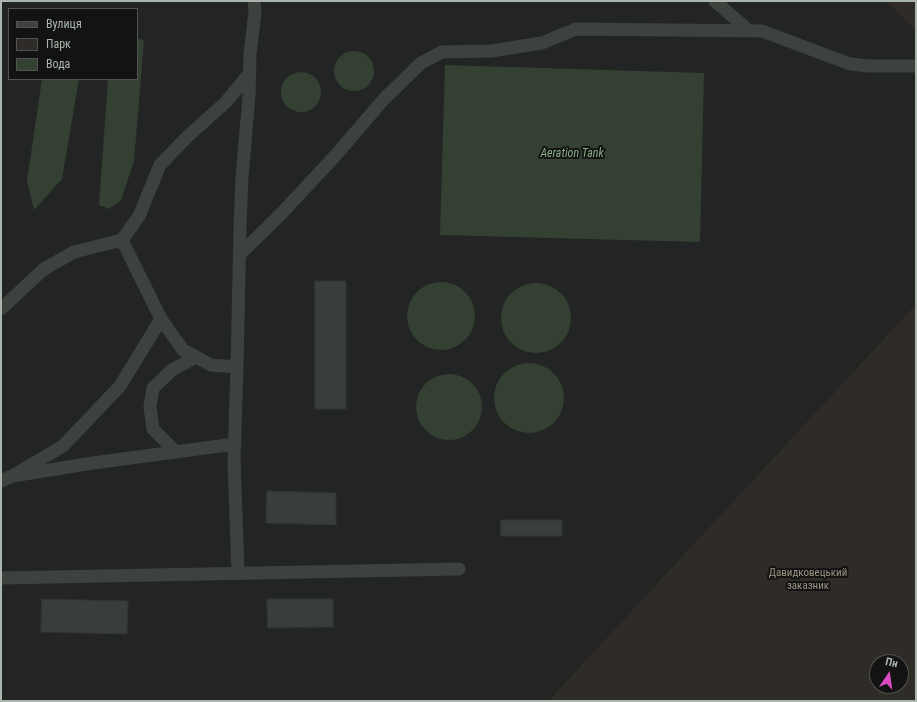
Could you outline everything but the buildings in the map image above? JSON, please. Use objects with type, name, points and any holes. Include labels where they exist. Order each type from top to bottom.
[{"type":"street","points":[[238,574],[235,444],[239,255],[242,178],[249,96],[250,54],[256,12],[254,1]]},
{"type":"street","points":[[715,1],[748,30]]},
{"type":"street","points":[[239,255],[280,215],[384,99],[421,63],[442,52],[490,51],[542,44],[576,29],[748,30],[762,31],[850,64],[869,66],[916,66]]},
{"type":"street","points":[[1,309],[44,269],[74,252],[122,240],[139,216],[160,165],[188,136],[226,102],[250,73]]},
{"type":"street","points":[[122,240],[161,319],[183,350],[211,365],[237,367]]},
{"type":"street","points":[[7,479],[63,446],[120,386],[161,319]]},
{"type":"street","points":[[176,452],[153,429],[150,407],[153,388],[172,370],[196,357]]},
{"type":"street","points":[[7,479],[93,463],[235,444]]},
{"type":"street","points":[[1,578],[459,569]]},
{"type":"shaded area","points":[[1,1],[886,1],[916,31],[916,304],[548,701],[1,701]]},
{"type":"green space","points":[[886,1],[916,1],[916,31]]},
{"type":"green space","name":"Давидковецький заказник","points":[[916,304],[916,701],[548,701]]},
{"type":"water","points":[[138,38],[144,41],[134,161],[121,200],[109,209],[99,205],[108,80],[138,80]]},
{"type":"water","points":[[358,51],[365,54],[371,60],[374,71],[373,79],[365,88],[358,91],[350,91],[343,88],[335,79],[334,67],[337,60],[346,52]]},
{"type":"water","name":"Aeration Tank","points":[[445,65],[704,73],[700,242],[440,235]]},
{"type":"water","points":[[305,72],[312,75],[318,81],[321,92],[320,100],[312,109],[305,112],[297,112],[290,109],[282,100],[281,88],[284,81],[293,73]]},
{"type":"water","points":[[42,80],[79,80],[62,179],[34,210],[27,181]]},
{"type":"water","points":[[441,282],[454,285],[465,292],[472,303],[475,316],[472,329],[465,340],[454,347],[441,350],[428,347],[417,340],[410,329],[407,316],[410,303],[417,292],[428,285]]},
{"type":"water","points":[[536,283],[549,286],[561,293],[568,305],[571,318],[568,331],[561,343],[549,350],[536,353],[523,350],[511,343],[504,331],[501,318],[504,305],[511,293],[523,286]]},
{"type":"water","points":[[529,363],[542,366],[554,373],[561,385],[564,398],[561,411],[554,423],[542,430],[529,433],[516,430],[504,423],[497,411],[494,398],[497,385],[504,373],[516,366]]},
{"type":"water","points":[[443,374],[455,374],[468,379],[473,383],[480,394],[482,407],[480,420],[473,431],[462,438],[455,440],[443,440],[430,435],[421,426],[416,413],[416,401],[421,388],[430,379]]}]
